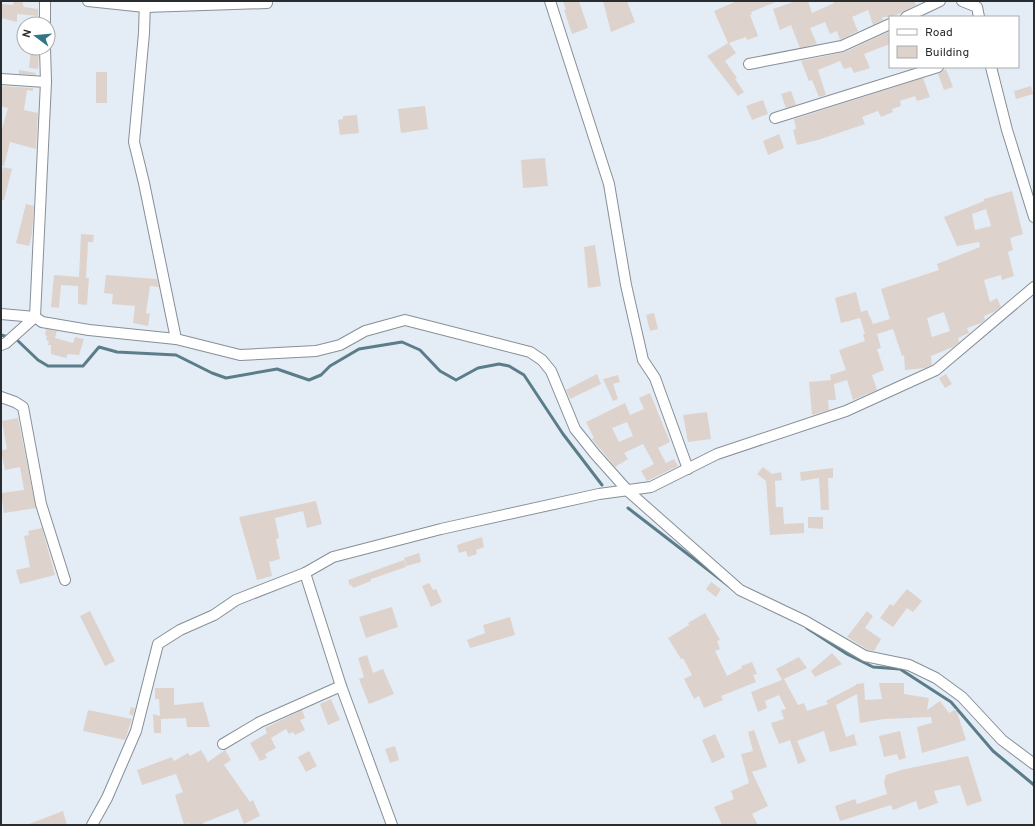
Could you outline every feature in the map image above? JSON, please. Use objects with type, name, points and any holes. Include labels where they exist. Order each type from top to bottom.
[{"type":"street","points":[[45,1],[45,16]]},
{"type":"street","points":[[88,1],[145,4],[267,2]]},
{"type":"street","points":[[550,1],[609,184],[626,285],[643,360],[655,378],[664,409],[688,469]]},
{"type":"street","points":[[908,16],[940,1]]},
{"type":"street","points":[[962,1],[977,7],[979,16]]},
{"type":"street","points":[[145,4],[144,33],[134,142],[144,183],[176,339]]},
{"type":"street","points":[[749,64],[842,46],[889,24]]},
{"type":"street","points":[[4,344],[31,320],[46,82],[46,56]]},
{"type":"street","points":[[775,118],[935,68]]},
{"type":"street","points":[[991,68],[1007,130],[1034,217]]},
{"type":"street","points":[[1,79],[46,82]]},
{"type":"street","points":[[92,825],[108,798],[136,731],[158,644],[180,630],[214,615],[236,600],[305,573],[333,558],[441,529],[599,494],[628,492],[651,487],[717,454],[846,411],[936,370],[1034,286]]},
{"type":"street","points":[[1,314],[83,329],[176,339],[240,354],[316,351],[340,345],[365,331],[405,320],[530,352],[542,360],[551,371],[575,429],[628,492],[740,590],[805,621],[865,656],[909,665],[936,678],[962,697],[1002,740],[1034,764]]},
{"type":"street","points":[[1,397],[20,404],[23,407],[41,504],[65,580]]},
{"type":"street","points":[[305,573],[342,686],[392,825]]},
{"type":"street","points":[[223,744],[260,722],[342,686]]},
{"type":"building","points":[[14,1],[22,1],[24,7],[38,9],[38,16],[17,14],[16,22],[1,18],[1,4],[13,5]]},
{"type":"building","points":[[563,1],[579,1],[588,28],[572,34],[564,10],[566,10]]},
{"type":"building","points":[[603,1],[627,1],[635,22],[611,32]]},
{"type":"building","points":[[737,1],[778,1],[751,12],[752,14],[750,15],[758,36],[747,40],[746,37],[729,43],[736,53],[725,61],[737,78],[735,79],[744,92],[738,96],[707,56],[728,43],[714,11]]},
{"type":"building","points":[[796,1],[808,1],[812,13],[834,3],[833,1],[914,1],[916,5],[894,16],[882,17],[883,20],[873,25],[868,10],[852,17],[858,31],[840,40],[837,31],[830,34],[825,22],[810,28],[817,44],[800,48],[791,25],[780,30],[773,9]]},
{"type":"building","points":[[888,32],[889,44],[864,54],[870,68],[854,73],[851,67],[844,69],[840,61],[818,70],[826,95],[819,97],[812,80],[809,81],[801,61],[845,52]]},
{"type":"building","points":[[30,56],[39,56],[38,69],[29,68]]},
{"type":"building","points":[[946,69],[953,87],[944,90],[938,74]]},
{"type":"building","points":[[19,70],[36,73],[35,75],[19,74]]},
{"type":"building","points":[[96,72],[107,72],[107,103],[96,103]]},
{"type":"building","points":[[923,78],[930,97],[917,101],[915,96],[900,101],[901,106],[892,109],[893,112],[881,117],[878,111],[862,117],[865,124],[818,140],[797,145],[793,130],[796,129],[794,119]]},
{"type":"building","points":[[1,86],[33,88],[33,91],[27,90],[24,110],[38,113],[36,149],[10,142],[4,166],[1,166],[1,132],[8,108],[1,106]]},
{"type":"building","points":[[1031,86],[1033,94],[1016,99],[1014,91]]},
{"type":"building","points":[[791,91],[796,105],[786,108],[781,94]]},
{"type":"building","points":[[763,100],[768,114],[752,120],[746,106]]},
{"type":"building","points":[[425,106],[428,129],[401,133],[398,109]]},
{"type":"building","points":[[357,115],[359,133],[340,135],[338,120],[343,119],[343,116]]},
{"type":"building","points":[[779,134],[784,148],[768,155],[763,141]]},
{"type":"building","points":[[545,158],[548,186],[523,188],[521,160]]},
{"type":"building","points":[[3,167],[12,169],[4,200],[1,200],[1,175]]},
{"type":"building","points":[[1012,191],[1023,234],[1010,238],[1013,250],[1008,252],[1014,276],[1002,280],[1001,275],[984,280],[990,302],[997,298],[1001,307],[984,316],[985,320],[981,323],[967,328],[969,333],[958,338],[959,342],[953,347],[931,356],[932,365],[925,368],[905,370],[904,355],[902,356],[893,329],[877,334],[881,348],[877,349],[884,370],[872,375],[877,390],[853,400],[847,380],[834,384],[836,400],[828,400],[829,410],[812,415],[809,382],[831,380],[830,375],[846,370],[839,350],[865,341],[863,334],[865,334],[860,318],[841,323],[835,298],[856,292],[861,312],[867,310],[873,324],[890,319],[881,289],[939,270],[937,264],[980,247],[979,242],[957,246],[944,217],[984,201],[984,199]],"holes":[[[986,209],[991,226],[975,230],[972,214]],[[944,312],[950,331],[932,337],[927,318]]]},
{"type":"building","points":[[26,204],[34,206],[32,234],[29,246],[16,243]]},
{"type":"building","points":[[81,234],[94,235],[93,242],[88,242],[86,278],[89,278],[87,305],[78,304],[78,286],[61,285],[59,308],[51,307],[54,275],[79,277]]},
{"type":"building","points":[[595,245],[601,286],[588,288],[584,247]]},
{"type":"building","points":[[106,275],[157,279],[159,287],[150,286],[146,313],[150,314],[148,326],[133,323],[135,306],[112,304],[113,294],[104,293]]},
{"type":"building","points":[[654,313],[658,329],[650,331],[646,315]]},
{"type":"building","points":[[46,329],[57,331],[55,338],[73,343],[75,337],[84,339],[79,355],[68,354],[66,358],[51,354],[51,345],[48,345],[49,341],[46,340],[47,336],[45,335]]},
{"type":"building","points":[[597,374],[601,384],[570,399],[566,390]]},
{"type":"building","points":[[946,374],[952,384],[945,388],[939,378]]},
{"type":"building","points":[[618,375],[620,382],[613,384],[618,399],[613,401],[603,379]]},
{"type":"building","points":[[650,393],[670,442],[658,448],[666,463],[674,459],[678,466],[647,481],[641,471],[654,464],[643,444],[624,453],[628,459],[615,467],[592,439],[594,438],[586,422],[625,403],[630,415],[644,409],[639,398]],"holes":[[[627,422],[633,436],[619,442],[612,428]]]},
{"type":"building","points":[[707,412],[711,439],[688,442],[683,415]]},
{"type":"building","points":[[18,418],[36,508],[4,513],[1,493],[24,490],[20,467],[5,470],[1,451],[7,449],[2,421]]},
{"type":"building","points":[[763,467],[772,474],[781,472],[782,480],[775,481],[776,507],[783,507],[784,524],[804,523],[804,533],[770,535],[766,481],[757,474]]},
{"type":"building","points":[[833,468],[833,478],[828,478],[829,510],[821,510],[819,478],[801,481],[800,472]]},
{"type":"building","points":[[316,501],[322,524],[307,528],[303,511],[275,518],[279,538],[276,539],[280,559],[269,562],[272,576],[257,580],[239,517]]},
{"type":"building","points":[[808,517],[823,517],[823,529],[808,528]]},
{"type":"building","points":[[42,528],[55,575],[20,584],[16,570],[30,567],[24,536],[29,535],[28,531]]},
{"type":"building","points":[[482,537],[484,547],[476,550],[477,554],[468,557],[466,551],[459,553],[457,545]]},
{"type":"building","points":[[419,553],[421,562],[406,566],[404,558]]},
{"type":"building","points":[[404,560],[406,567],[371,579],[371,581],[353,588],[352,585],[350,586],[348,580]]},
{"type":"building","points":[[711,582],[721,589],[716,597],[706,589]]},
{"type":"building","points":[[429,583],[433,590],[436,589],[442,602],[431,607],[422,586]]},
{"type":"building","points":[[907,589],[922,601],[913,612],[907,608],[893,627],[880,618],[890,604],[893,606]]},
{"type":"building","points":[[392,607],[398,627],[366,638],[359,617]]},
{"type":"building","points":[[90,611],[115,661],[105,666],[80,616]]},
{"type":"building","points":[[867,611],[873,616],[865,628],[881,639],[874,651],[868,650],[847,637]]},
{"type":"building","points":[[705,613],[720,640],[717,641],[720,649],[715,651],[727,676],[742,668],[741,666],[752,662],[757,674],[753,675],[756,682],[721,696],[723,700],[704,708],[699,696],[694,699],[684,679],[692,675],[683,658],[681,659],[668,638],[689,625],[688,623]]},
{"type":"building","points":[[510,617],[515,635],[470,648],[467,640],[485,633],[483,625]]},
{"type":"building","points":[[832,653],[842,664],[815,677],[811,671]]},
{"type":"building","points":[[367,655],[373,673],[383,669],[394,694],[369,704],[359,679],[364,677],[358,658]]},
{"type":"building","points":[[799,657],[807,668],[784,679],[798,705],[804,703],[807,711],[828,704],[826,701],[856,684],[864,683],[865,700],[882,699],[879,683],[904,683],[904,694],[929,698],[927,710],[940,701],[949,713],[956,709],[966,740],[922,753],[917,727],[932,723],[931,717],[884,719],[860,723],[857,694],[836,705],[846,737],[854,734],[857,745],[830,752],[824,731],[797,741],[806,761],[798,764],[790,740],[779,744],[771,723],[784,719],[781,710],[786,709],[779,695],[765,701],[767,708],[758,712],[751,692],[782,680],[776,669]]},
{"type":"building","points":[[155,688],[174,688],[174,705],[203,702],[210,727],[187,727],[186,718],[161,719],[161,733],[154,733],[153,714],[160,716],[159,699],[155,699]]},
{"type":"building","points":[[331,699],[340,720],[328,725],[320,704]]},
{"type":"building","points":[[131,707],[135,708],[133,716],[129,714]]},
{"type":"building","points":[[88,710],[132,719],[125,740],[83,731]]},
{"type":"building","points":[[302,710],[305,718],[300,720],[305,730],[295,735],[293,732],[289,734],[286,729],[271,738],[276,748],[265,754],[267,758],[260,761],[250,743],[267,733],[265,728]]},
{"type":"building","points":[[754,730],[767,767],[752,772],[768,806],[752,814],[758,825],[722,825],[714,807],[734,799],[731,791],[749,783],[741,754],[753,751],[748,732]]},
{"type":"building","points":[[900,731],[906,758],[899,760],[897,754],[884,757],[879,736]]},
{"type":"building","points":[[715,734],[725,757],[712,763],[702,740]]},
{"type":"building","points":[[395,746],[399,760],[390,763],[385,749]]},
{"type":"building","points":[[201,750],[208,762],[225,750],[231,760],[224,765],[250,802],[253,800],[260,816],[244,824],[238,809],[203,823],[204,825],[189,825],[188,823],[184,825],[175,795],[183,792],[176,774],[142,785],[137,770],[172,757],[174,761],[188,753],[190,756]]},
{"type":"building","points":[[309,751],[317,766],[306,772],[298,757]]},
{"type":"building","points":[[968,756],[982,801],[967,806],[960,785],[934,791],[938,803],[919,810],[916,801],[893,810],[891,805],[840,821],[835,806],[855,799],[857,804],[887,794],[884,782],[886,775],[901,770]]},
{"type":"building","points":[[63,811],[67,825],[29,825],[29,824]]},
{"type":"waterway","points":[[1,335],[16,339],[38,360],[48,366],[83,366],[99,347],[117,352],[176,355],[212,373],[226,378],[277,369],[309,380],[321,375],[330,366],[359,349],[402,342],[420,350],[440,371],[456,380],[478,368],[499,364],[509,366],[524,375],[563,434],[602,485]]},
{"type":"waterway","points":[[628,508],[729,586]]},
{"type":"waterway","points":[[807,628],[847,654],[873,667],[900,669],[951,702],[993,751],[1034,785]]}]
